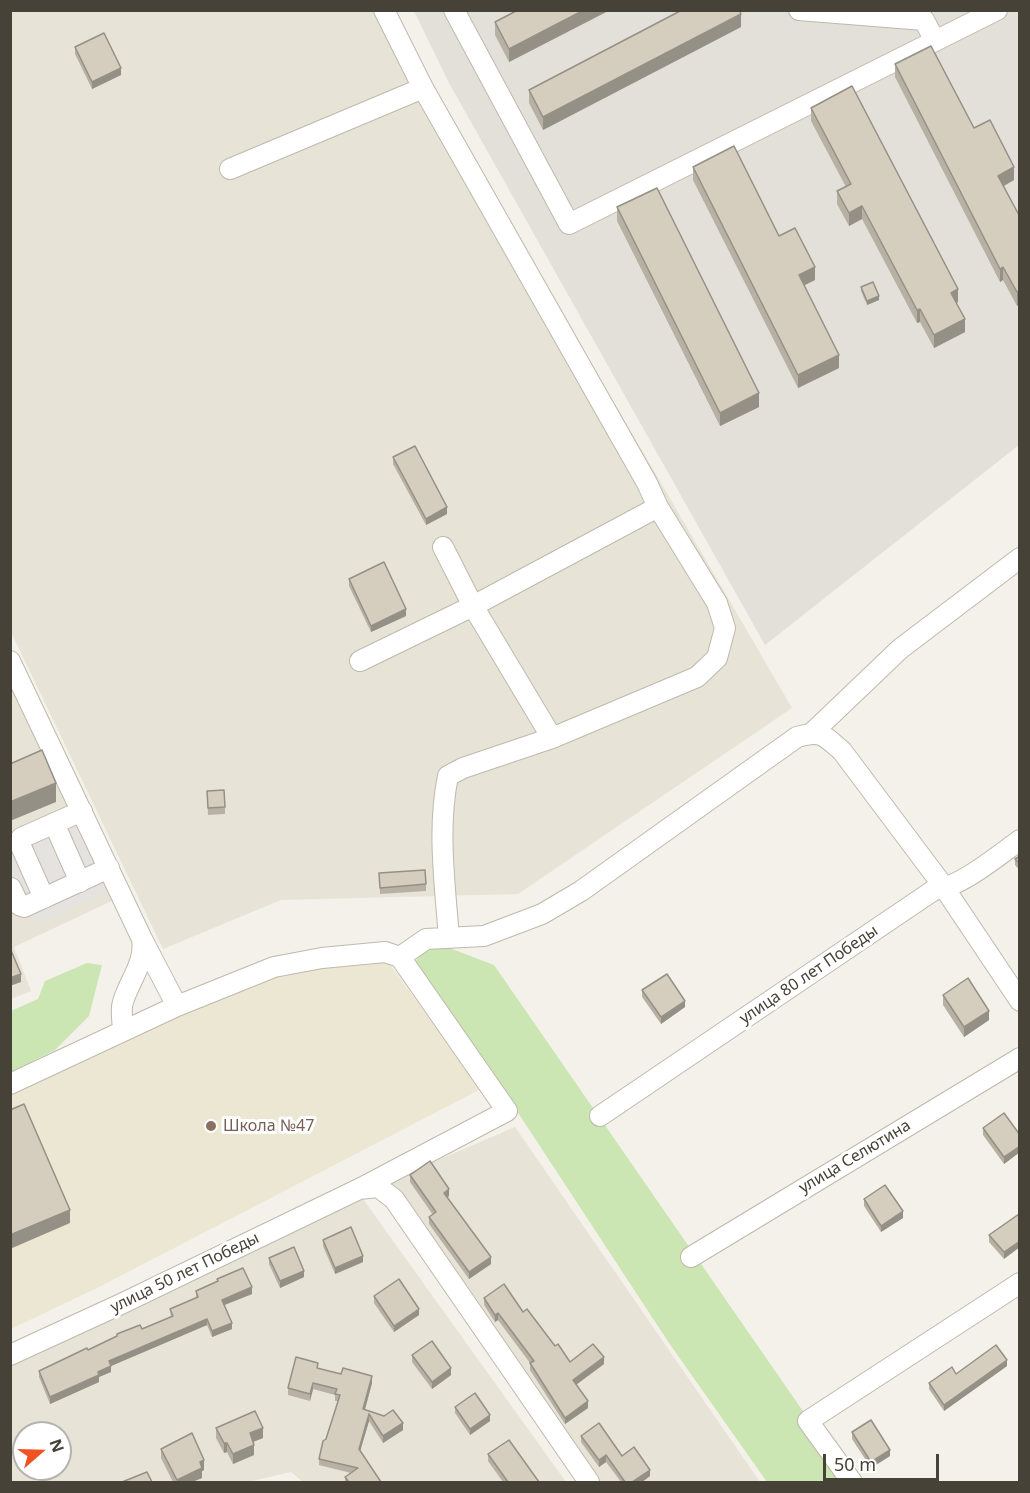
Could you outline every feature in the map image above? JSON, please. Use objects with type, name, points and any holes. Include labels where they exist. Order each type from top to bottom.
[{"type":"street","points":[[384,10],[423,88],[647,483],[658,507],[717,603],[725,628],[717,658],[697,677],[552,738],[463,768],[448,776],[444,795],[444,862],[449,938]]},
{"type":"street","points":[[454,10],[569,224],[997,10]]},
{"type":"street","points":[[799,10],[918,15],[924,20],[935,41]]},
{"type":"street","points":[[230,169],[423,88]]},
{"type":"street","points":[[360,661],[473,606],[658,507]]},
{"type":"street","points":[[443,547],[473,606],[552,738]]},
{"type":"street","points":[[812,733],[900,649],[1020,558]]},
{"type":"street","points":[[10,661],[142,939],[177,1006]]},
{"type":"street","points":[[10,1084],[177,1006],[274,967],[322,958],[385,952],[400,957],[426,939],[484,936],[542,914],[581,891],[797,737],[812,733],[823,735],[842,751],[945,889],[1020,1001]]},
{"type":"street","points":[[44,898],[19,842],[21,838],[82,811]]},
{"type":"street","points":[[54,823],[80,882]]},
{"type":"street","name":"улица 80 лет Победы","points":[[600,1116],[934,890],[945,889],[1020,840]]},
{"type":"street","points":[[11,888],[19,905],[24,907],[109,868]]},
{"type":"street","points":[[123,1031],[122,1005],[141,959],[142,939]]},
{"type":"street","name":"улица 50 лет Победы","points":[[10,1355],[121,1305],[359,1189],[507,1111],[400,957]]},
{"type":"street","name":"улица Селютина","points":[[691,1257],[1020,1058]]},
{"type":"street","points":[[359,1189],[378,1187],[394,1199],[589,1482]]},
{"type":"street","points":[[852,1482],[808,1421],[1020,1283]]},
{"type":"shaded area","points":[[11,11],[378,11],[431,88],[792,708],[518,894],[281,900],[163,949],[11,632]]},
{"type":"shaded area","points":[[414,11],[1019,11],[1019,445],[765,645],[449,83]]},
{"type":"shaded area","points":[[10,683],[116,899],[14,947],[31,991],[11,999]]},
{"type":"shaded area","points":[[74,819],[95,867],[84,873],[63,824]]},
{"type":"shaded area","points":[[50,831],[71,879],[48,889],[27,841]]},
{"type":"shaded area","points":[[10,838],[35,896],[24,901],[11,871]]},
{"type":"shaded area","points":[[102,877],[109,891],[36,924],[30,911]]},
{"type":"shaded area","name":"Школа №47","points":[[386,959],[481,1089],[97,1288],[11,1329],[10,1091],[278,971]]},
{"type":"shaded area","points":[[515,1127],[760,1482],[595,1482],[387,1182]]},
{"type":"shaded area","points":[[363,1199],[566,1482],[303,1482],[291,1472],[248,1482],[13,1482],[72,1481],[72,1421],[12,1421],[12,1480],[10,1477],[10,1363]]},
{"type":"green space","points":[[425,948],[452,949],[494,965],[852,1482],[767,1482],[669,1343],[509,1099],[409,971]]},
{"type":"green space","points":[[87,963],[102,965],[89,1016],[55,1050],[11,1072],[11,1011],[38,999],[45,981]]},
{"type":"building","points":[[518,10],[584,10],[509,49],[495,22]]},
{"type":"building","points":[[682,10],[739,10],[741,14],[543,117],[529,90]]},
{"type":"building","points":[[104,33],[121,68],[92,82],[75,47]]},
{"type":"building","points":[[931,46],[974,128],[990,120],[1014,167],[998,176],[1020,217],[1020,291],[1017,292],[1003,267],[1000,269],[895,64]]},
{"type":"building","points":[[852,86],[958,289],[951,293],[965,319],[934,335],[920,309],[917,310],[862,206],[849,213],[837,191],[851,184],[811,108]]},
{"type":"building","points":[[734,146],[779,236],[795,228],[815,267],[799,275],[839,355],[798,375],[693,167]]},
{"type":"building","points":[[657,188],[759,393],[720,413],[617,207]]},
{"type":"building","points":[[873,282],[879,296],[867,301],[861,287]]},
{"type":"building","points":[[415,446],[447,507],[426,519],[393,457]]},
{"type":"building","points":[[384,562],[406,609],[371,626],[349,579]]},
{"type":"building","points":[[42,750],[56,783],[10,802],[10,764]]},
{"type":"building","points":[[224,790],[225,807],[208,808],[207,791]]},
{"type":"building","points":[[425,870],[426,884],[380,888],[379,873]]},
{"type":"building","points":[[10,948],[21,974],[10,978]]},
{"type":"building","points":[[667,974],[685,1001],[661,1017],[642,990]]},
{"type":"building","points":[[968,978],[989,1011],[964,1027],[943,995]]},
{"type":"building","points":[[24,1104],[70,1210],[10,1235],[10,1110]]},
{"type":"building","points":[[1004,1113],[1020,1135],[1020,1146],[1004,1157],[983,1128]]},
{"type":"building","points":[[430,1161],[449,1189],[444,1193],[491,1257],[469,1272],[429,1217],[436,1212],[410,1175]]},
{"type":"building","points":[[885,1185],[903,1211],[881,1226],[864,1199]]},
{"type":"building","points":[[1019,1214],[1020,1241],[1004,1252],[989,1235]]},
{"type":"building","points":[[351,1227],[363,1256],[335,1268],[323,1240]]},
{"type":"building","points":[[294,1247],[304,1271],[280,1281],[269,1258]]},
{"type":"building","points":[[243,1268],[252,1287],[222,1300],[232,1323],[212,1331],[207,1319],[109,1361],[111,1366],[98,1372],[99,1375],[50,1397],[39,1371],[87,1348],[88,1350],[117,1334],[140,1325],[142,1329],[173,1316],[170,1309],[198,1297],[196,1291]]},
{"type":"building","points":[[399,1279],[419,1309],[394,1326],[374,1296]]},
{"type":"building","points":[[504,1284],[523,1312],[527,1309],[555,1346],[558,1344],[570,1362],[593,1344],[604,1357],[573,1380],[588,1401],[565,1418],[530,1363],[534,1361],[498,1313],[495,1315],[484,1298]]},
{"type":"building","points":[[432,1341],[451,1368],[432,1382],[412,1355]]},
{"type":"building","points":[[996,1345],[1007,1360],[944,1405],[929,1383],[952,1367],[956,1374]]},
{"type":"building","points":[[296,1357],[318,1363],[317,1368],[341,1374],[343,1368],[372,1376],[363,1409],[384,1416],[393,1410],[403,1423],[383,1436],[369,1414],[359,1449],[381,1482],[349,1482],[345,1477],[358,1468],[319,1459],[323,1441],[326,1439],[340,1395],[335,1394],[337,1389],[313,1383],[310,1394],[288,1388]]},
{"type":"building","points":[[475,1393],[490,1415],[470,1429],[455,1407]]},
{"type":"building","points":[[255,1411],[263,1428],[250,1433],[254,1445],[233,1454],[216,1428]]},
{"type":"building","points":[[871,1420],[890,1450],[871,1462],[852,1432]]},
{"type":"building","points":[[599,1423],[622,1456],[634,1447],[650,1470],[632,1482],[625,1482],[606,1455],[599,1460],[581,1436]]},
{"type":"building","points":[[192,1433],[204,1460],[200,1462],[202,1468],[177,1480],[161,1449]]},
{"type":"building","points":[[509,1440],[539,1482],[508,1482],[488,1454]]},
{"type":"building","points":[[147,1472],[152,1482],[122,1482]]},
{"type":"place","name":"Школа №47","points":[[211,1126]]}]
